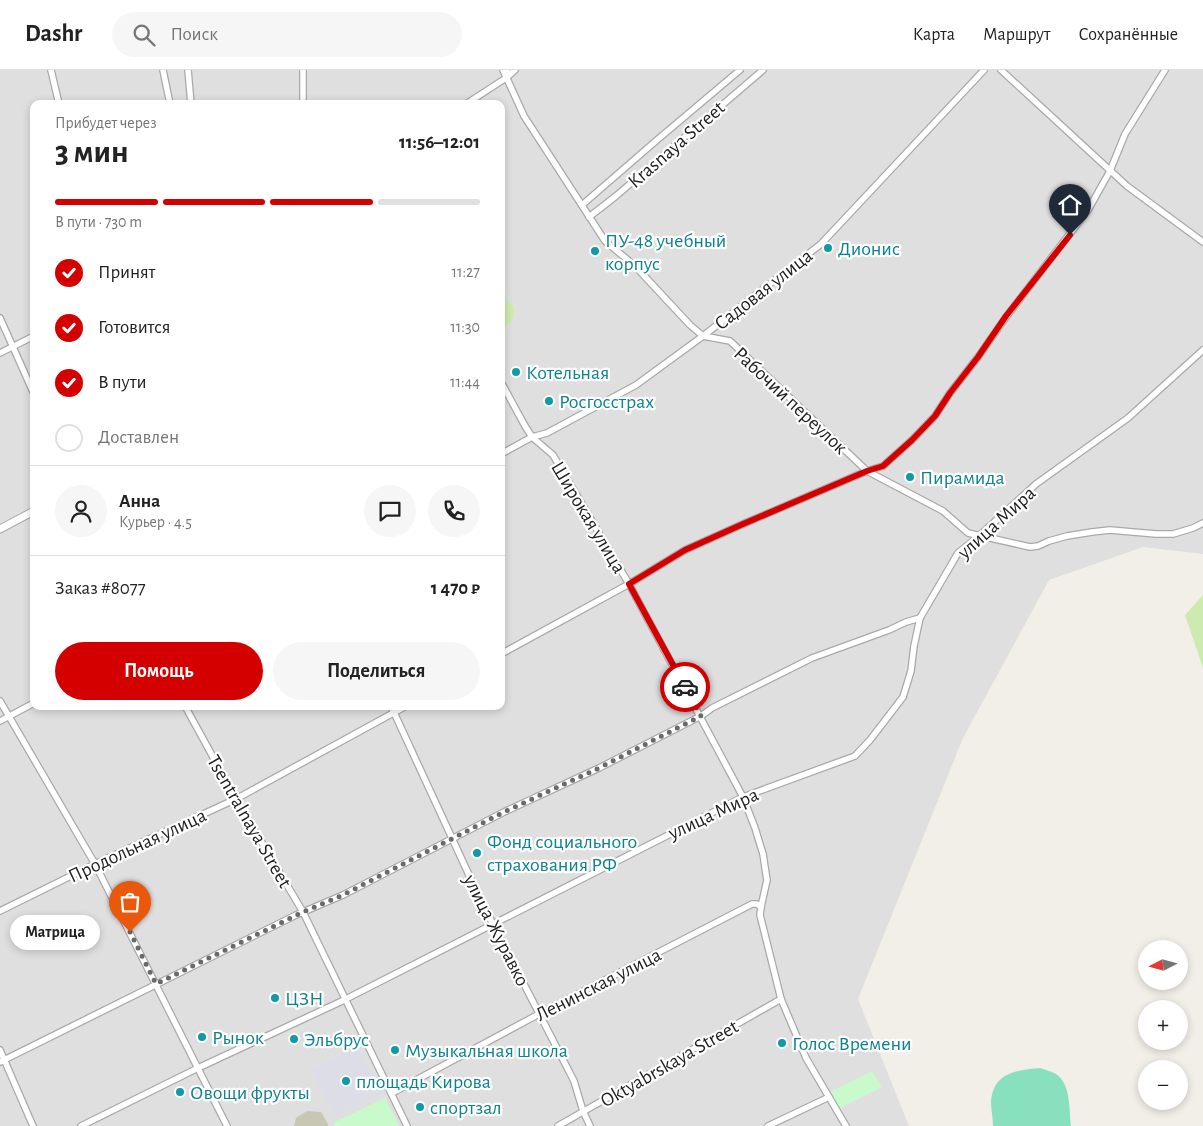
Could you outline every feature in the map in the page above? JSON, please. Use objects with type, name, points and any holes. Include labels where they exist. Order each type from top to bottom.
[{"type":"street","points":[[51,70],[58,100]]},
{"type":"street","points":[[163,70],[169,100]]},
{"type":"street","points":[[188,70],[191,100]]},
{"type":"street","points":[[303,70],[303,100]]},
{"type":"street","name":"Рабочий переулок","points":[[503,70],[524,116],[605,241],[635,266],[690,326],[703,336],[730,342],[867,471],[943,511],[968,533],[1030,547],[1067,536],[1110,530],[1173,534],[1203,523]]},
{"type":"street","points":[[506,78],[507,70]]},
{"type":"street","points":[[472,100],[515,70]]},
{"type":"street","name":"Krasnaya Street","points":[[582,205],[740,70]]},
{"type":"street","name":"Krasnaya Street","points":[[589,217],[762,70]]},
{"type":"street","name":"Садовая улица","points":[[505,452],[532,437],[547,434],[636,385],[703,336],[821,244],[984,70]]},
{"type":"street","points":[[1001,70],[1127,186],[1203,242]]},
{"type":"street","points":[[505,652],[629,584],[685,550],[867,471],[883,466],[935,416],[1006,316],[1088,210],[1110,171],[1125,134],[1165,70]]},
{"type":"street","points":[[0,318],[30,385]]},
{"type":"street","points":[[0,352],[30,338]]},
{"type":"street","name":"улица Мира","points":[[81,1126],[198,1068],[346,999],[743,796],[855,756],[904,697],[911,671],[920,618],[958,553],[1036,484],[1128,418],[1203,350]]},
{"type":"street","name":"Широкая улица","points":[[505,389],[532,437],[553,455],[629,584],[743,796],[763,854],[767,880],[761,907],[761,920],[781,1000],[806,1058],[846,1126]]},
{"type":"street","points":[[0,529],[30,513]]},
{"type":"street","points":[[2,1061],[303,912],[343,895],[504,812],[599,768],[812,658],[920,618]]},
{"type":"street","points":[[0,701],[95,864],[227,1126]]},
{"type":"street","points":[[0,721],[30,705]]},
{"type":"street","name":"Tsentralnaya Street","points":[[186,710],[303,912],[407,1126]]},
{"type":"street","name":"улица Журавко","points":[[393,710],[481,902],[574,1081],[583,1112],[590,1126]]},
{"type":"street","name":"Продольная улица","points":[[0,911],[95,864],[236,799],[399,710]]},
{"type":"street","name":"Ленинская улица","points":[[392,1093],[539,1014],[758,901],[763,896]]},
{"type":"street","points":[[752,904],[757,904],[761,907]]},
{"type":"street","name":"Oktyabrskaya Street","points":[[558,1126],[781,1000]]},
{"type":"street","points":[[0,1050],[2,1061],[33,1126]]},
{"type":"street","points":[[768,1126],[829,1097]]},
{"type":"shaded area","points":[[0,70],[1203,70],[1203,554],[1143,547],[1049,580],[963,738],[858,999],[909,1126],[0,1126]]},
{"type":"shaded area","name":"площадь Кирова","points":[[358,1046],[382,1094],[334,1117],[310,1069]]},
{"type":"shaded area","points":[[307,1111],[321,1112],[328,1126],[294,1126],[296,1118]]},
{"type":"green space","points":[[505,300],[514,307],[514,316],[510,324],[505,326]]},
{"type":"green space","points":[[1203,595],[1203,668],[1185,615]]},
{"type":"green space","points":[[1040,1068],[1050,1071],[1061,1078],[1067,1090],[1071,1126],[993,1126],[991,1102],[996,1084],[1008,1074]]},
{"type":"green space","points":[[872,1071],[882,1087],[840,1108],[830,1092]]},
{"type":"green space","points":[[385,1098],[399,1126],[334,1126],[335,1122]]},
{"type":"way so far","points":[[130,932],[156,984],[303,912],[343,895],[504,812],[599,768],[701,716],[685,687]]},
{"type":"place","name":"Дионис","points":[[828,248]]},
{"type":"place","name":"ПУ-48 учебный корпус","points":[[595,251]]},
{"type":"place","name":"Котельная","points":[[516,372]]},
{"type":"place","name":"Росгосстрах","points":[[549,401]]},
{"type":"place","name":"Пирамида","points":[[910,477]]},
{"type":"place","name":"Фонд социального страхования РФ","points":[[477,853]]},
{"type":"place","name":"Матрица","points":[[130,932]]},
{"type":"place","name":"ЦЗН","points":[[275,998]]},
{"type":"place","name":"Рынок","points":[[202,1037]]},
{"type":"place","name":"Эльбрус","points":[[294,1039]]},
{"type":"place","name":"Голос Времени","points":[[782,1043]]},
{"type":"place","name":"Музыкальная школа","points":[[395,1050]]},
{"type":"place","name":"площадь Кирова","points":[[346,1081]]},
{"type":"place","name":"Овощи фрукты","points":[[180,1092]]},
{"type":"place","name":"спортзал","points":[[420,1107]]},
{"type":"route","points":[[685,687],[629,584],[685,550],[867,471],[883,466],[935,416],[1006,316],[1070,235]]}]
